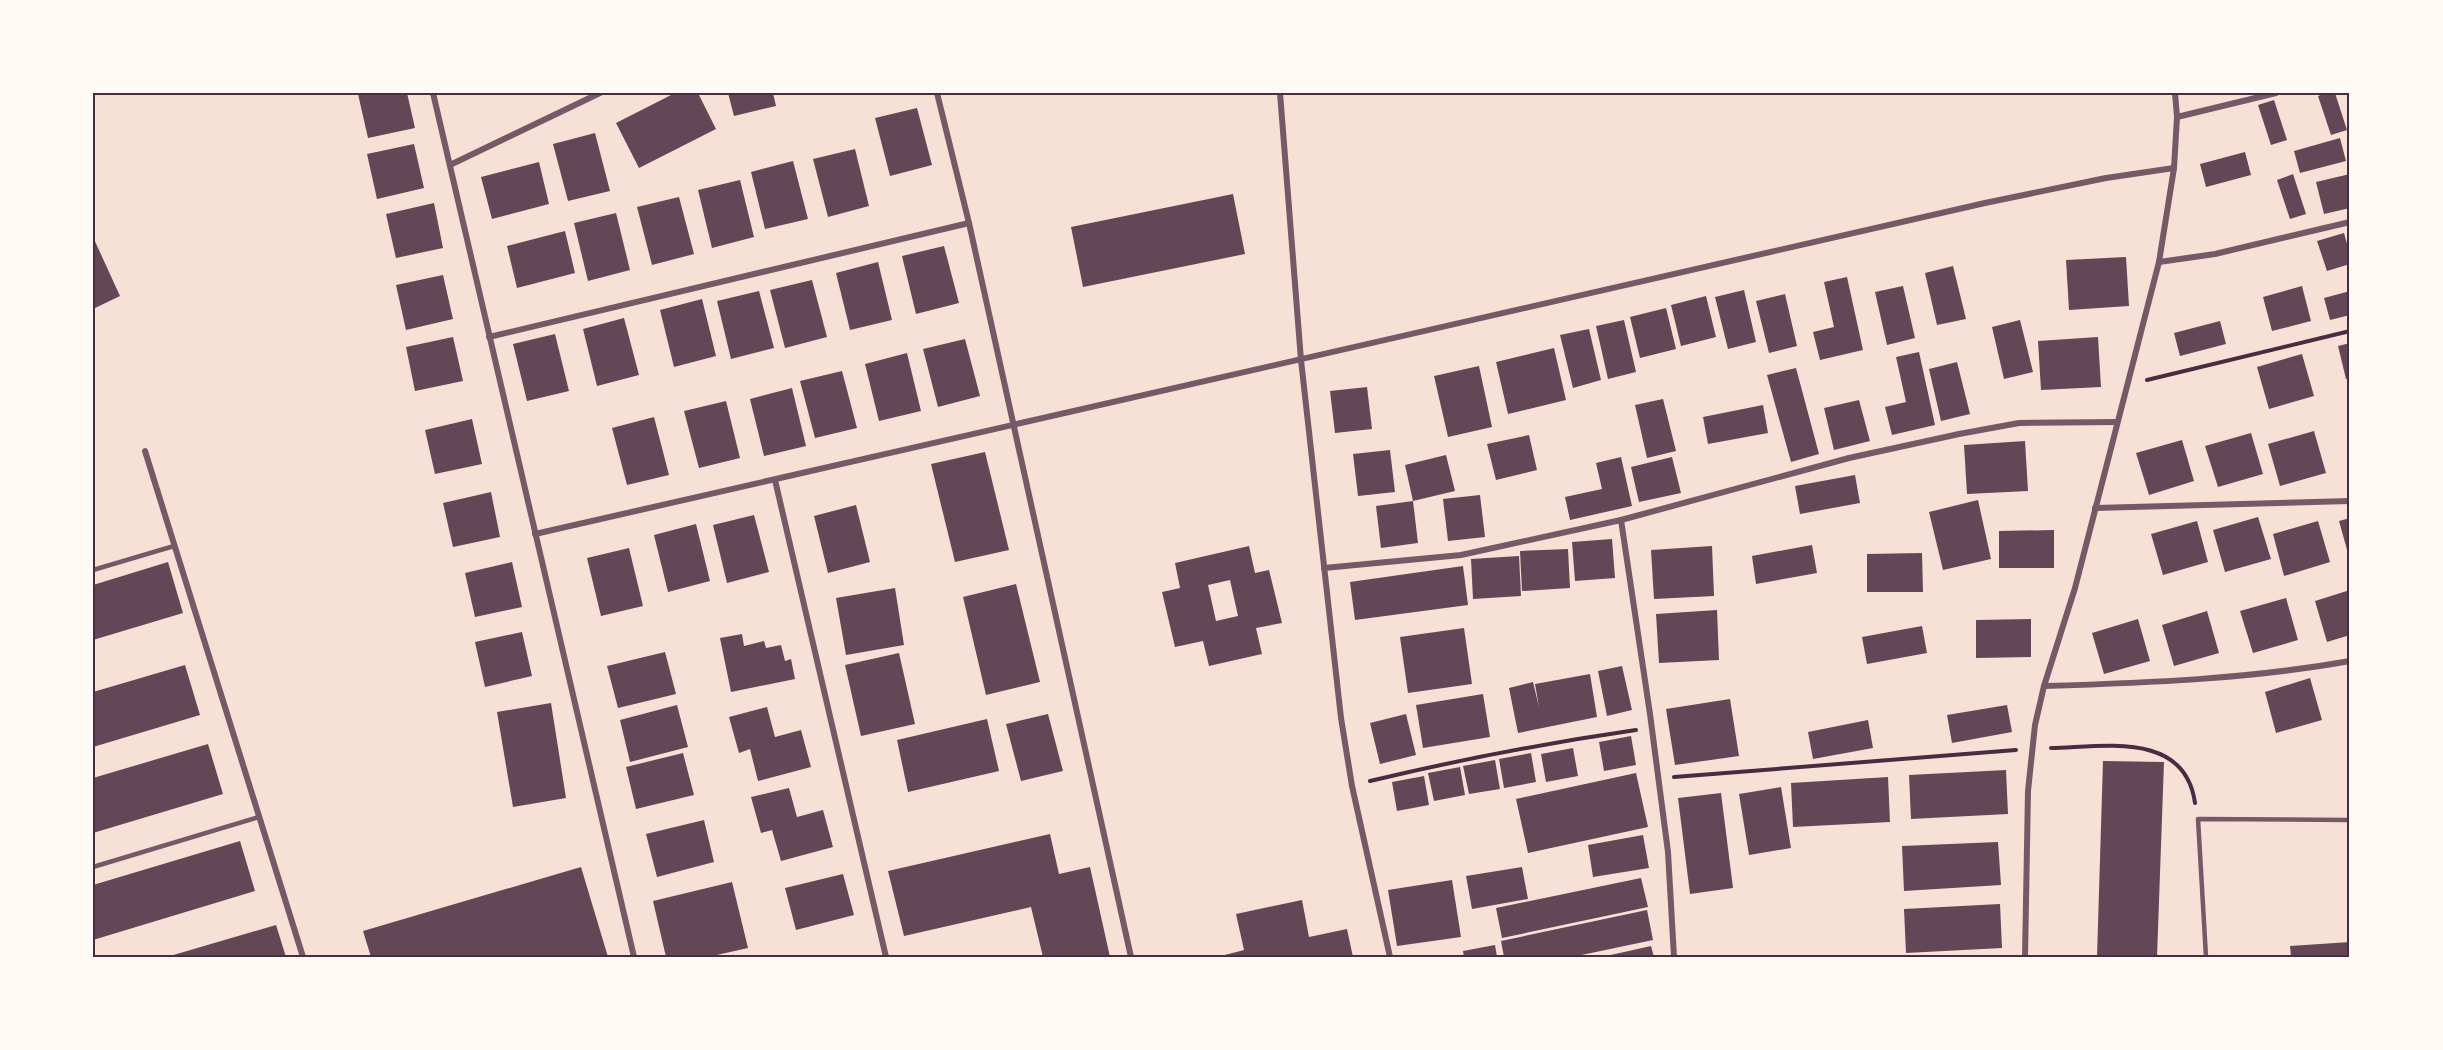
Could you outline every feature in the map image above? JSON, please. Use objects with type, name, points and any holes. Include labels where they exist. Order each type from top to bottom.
[{"type":"street","points":[[433,93],[634,957]]},
{"type":"street","points":[[450,165],[600,93]]},
{"type":"street","points":[[937,93],[1015,425],[1131,957]]},
{"type":"street","points":[[1280,93],[1301,360],[1341,718],[1352,786],[1390,957]]},
{"type":"street","points":[[2025,957],[2028,790],[2031,749],[2044,686],[2075,588],[2159,262],[2174,168],[2175,93]]},
{"type":"street","points":[[2176,117],[2276,93]]},
{"type":"street","points":[[535,534],[1985,203],[2106,178],[2174,168]]},
{"type":"street","points":[[2159,262],[2215,254],[2350,222]]},
{"type":"street","points":[[489,337],[969,223]]},
{"type":"street","points":[[1324,568],[1461,555],[1621,520],[1849,458],[1959,434],[2019,423],[2117,422]]},
{"type":"street","points":[[145,451],[303,957]]},
{"type":"street","points":[[775,480],[886,957]]},
{"type":"street","points":[[2095,508],[2350,501]]},
{"type":"street","points":[[1621,520],[1668,852],[1674,957]]},
{"type":"street","points":[[2044,686],[2162,682],[2242,676],[2350,661]]},
{"type":"lane","points":[[93,570],[174,546]]},
{"type":"lane","points":[[93,867],[259,817]]},
{"type":"lane","points":[[2206,957],[2198,819],[2350,820]]},
{"type":"path","points":[[2128,385],[2350,331]]},
{"type":"path","points":[[1352,786],[1470,757],[1652,728]]},
{"type":"path","points":[[1658,779],[2031,749],[2127,746],[2159,752],[2179,765],[2193,786],[2198,819]]},
{"type":"building","points":[[407,93],[415,128],[368,138],[358,94]]},
{"type":"building","points":[[675,93],[698,93],[716,129],[639,168],[616,123]]},
{"type":"building","points":[[728,93],[773,93],[776,106],[734,116]]},
{"type":"building","points":[[2335,93],[2347,130],[2331,135],[2318,96]]},
{"type":"building","points":[[2274,100],[2287,140],[2271,145],[2258,105]]},
{"type":"building","points":[[917,108],[932,165],[890,176],[875,118]]},
{"type":"building","points":[[595,133],[610,191],[568,201],[553,144]]},
{"type":"building","points":[[2340,138],[2346,161],[2300,173],[2294,151]]},
{"type":"building","points":[[414,144],[424,188],[377,199],[367,154]]},
{"type":"building","points":[[855,149],[869,206],[828,217],[813,159]]},
{"type":"building","points":[[2245,152],[2251,175],[2206,187],[2200,164]]},
{"type":"building","points":[[793,161],[808,219],[765,229],[751,172]]},
{"type":"building","points":[[539,162],[549,204],[492,219],[481,177]]},
{"type":"building","points":[[2293,174],[2306,214],[2290,219],[2277,180]]},
{"type":"building","points":[[2350,174],[2350,208],[2324,214],[2316,182]]},
{"type":"building","points":[[740,180],[754,237],[712,248],[698,190]]},
{"type":"building","points":[[1233,194],[1245,254],[1083,287],[1071,227]]},
{"type":"building","points":[[679,197],[694,254],[652,265],[637,207]]},
{"type":"building","points":[[434,203],[443,248],[396,258],[386,214]]},
{"type":"building","points":[[616,213],[630,270],[588,281],[574,223]]},
{"type":"building","points":[[565,231],[575,273],[517,288],[507,246]]},
{"type":"building","points":[[2344,233],[2350,254],[2350,264],[2327,271],[2317,241]]},
{"type":"building","points":[[93,237],[120,296],[93,309]]},
{"type":"building","points":[[944,246],[959,303],[916,314],[902,256]]},
{"type":"building","points":[[2126,257],[2129,306],[2069,310],[2066,260]]},
{"type":"building","points":[[878,262],[892,320],[850,330],[836,273]]},
{"type":"building","points":[[1953,266],[1966,319],[1937,325],[1925,273]]},
{"type":"building","points":[[443,275],[453,319],[406,330],[396,285]]},
{"type":"building","points":[[1847,277],[1863,350],[1820,360],[1813,332],[1834,327],[1824,282]]},
{"type":"building","points":[[812,280],[827,337],[785,348],[770,290]]},
{"type":"building","points":[[1903,286],[1915,338],[1887,345],[1875,292]]},
{"type":"building","points":[[2302,286],[2311,321],[2272,331],[2263,297]]},
{"type":"building","points":[[1744,290],[1756,342],[1728,349],[1715,297]]},
{"type":"building","points":[[759,291],[774,348],[731,359],[717,301]]},
{"type":"building","points":[[2350,291],[2350,315],[2330,320],[2324,298]]},
{"type":"building","points":[[1785,294],[1797,346],[1769,353],[1756,301]]},
{"type":"building","points":[[1706,296],[1716,337],[1681,346],[1671,305]]},
{"type":"building","points":[[702,299],[716,356],[674,367],[660,310]]},
{"type":"building","points":[[1666,308],[1676,349],[1640,358],[1630,317]]},
{"type":"building","points":[[624,318],[639,375],[597,386],[583,329]]},
{"type":"building","points":[[1624,320],[1636,372],[1608,379],[1596,326]]},
{"type":"building","points":[[2020,320],[2033,372],[2004,379],[1992,327]]},
{"type":"building","points":[[2220,321],[2226,344],[2180,356],[2174,333]]},
{"type":"building","points":[[1589,329],[1601,380],[1573,388],[1560,335]]},
{"type":"building","points":[[555,334],[569,391],[527,401],[513,344]]},
{"type":"building","points":[[453,337],[463,381],[415,391],[406,347]]},
{"type":"building","points":[[2098,337],[2101,387],[2041,390],[2038,341]]},
{"type":"building","points":[[965,339],[980,396],[938,407],[923,349]]},
{"type":"building","points":[[2350,343],[2350,378],[2346,379],[2338,346]]},
{"type":"building","points":[[1554,348],[1566,400],[1508,414],[1496,362]]},
{"type":"building","points":[[1919,352],[1935,425],[1892,435],[1885,407],[1906,402],[1896,357]]},
{"type":"building","points":[[907,353],[921,411],[879,421],[865,364]]},
{"type":"building","points":[[2302,354],[2314,396],[2269,409],[2257,367]]},
{"type":"building","points":[[1957,362],[1970,414],[1941,421],[1929,369]]},
{"type":"building","points":[[1479,366],[1492,427],[1448,437],[1434,376]]},
{"type":"building","points":[[1796,368],[1819,454],[1791,462],[1767,375]]},
{"type":"building","points":[[842,371],[857,428],[815,438],[800,381]]},
{"type":"building","points":[[1367,387],[1372,429],[1335,433],[1330,391]]},
{"type":"building","points":[[792,388],[806,446],[764,456],[750,399]]},
{"type":"building","points":[[1663,399],[1676,451],[1647,458],[1635,405]]},
{"type":"building","points":[[1859,400],[1870,441],[1834,450],[1824,408]]},
{"type":"building","points":[[726,401],[740,458],[699,468],[684,411]]},
{"type":"building","points":[[1763,405],[1768,433],[1708,444],[1703,417]]},
{"type":"building","points":[[654,417],[669,475],[627,485],[612,428]]},
{"type":"building","points":[[472,419],[482,464],[435,474],[425,430]]},
{"type":"building","points":[[2314,431],[2326,473],[2280,486],[2268,444]]},
{"type":"building","points":[[2251,433],[2263,474],[2218,487],[2205,446]]},
{"type":"building","points":[[1529,435],[1537,470],[1496,480],[1487,444]]},
{"type":"building","points":[[2182,440],[2194,481],[2149,495],[2136,453]]},
{"type":"building","points":[[2025,441],[2028,491],[1967,494],[1964,445]]},
{"type":"building","points":[[1390,450],[1395,492],[1358,496],[1353,454]]},
{"type":"building","points":[[985,452],[1009,550],[955,562],[931,464]]},
{"type":"building","points":[[1446,455],[1455,491],[1413,501],[1405,465]]},
{"type":"building","points":[[1621,457],[1632,506],[1570,520],[1565,497],[1602,489],[1596,463]]},
{"type":"building","points":[[1672,457],[1681,493],[1639,502],[1631,467]]},
{"type":"building","points":[[1855,475],[1860,503],[1800,514],[1795,486]]},
{"type":"building","points":[[491,492],[500,537],[453,547],[443,503]]},
{"type":"building","points":[[1480,495],[1485,537],[1448,541],[1443,499]]},
{"type":"building","points":[[1978,500],[1991,559],[1943,570],[1929,512]]},
{"type":"building","points":[[1413,501],[1418,543],[1381,548],[1376,506]]},
{"type":"building","points":[[856,505],[870,562],[828,573],[814,516]]},
{"type":"building","points":[[754,515],[769,572],[727,583],[713,525]]},
{"type":"building","points":[[2258,517],[2271,559],[2225,572],[2213,530]]},
{"type":"building","points":[[2350,518],[2350,556],[2349,557],[2339,521]]},
{"type":"building","points":[[2197,521],[2208,562],[2163,575],[2151,534]]},
{"type":"building","points":[[2318,521],[2330,562],[2284,576],[2273,534]]},
{"type":"building","points":[[696,524],[710,581],[668,592],[654,535]]},
{"type":"building","points":[[2054,530],[2054,568],[1999,568],[1999,531]]},
{"type":"building","points":[[1612,539],[1615,578],[1575,581],[1572,542]]},
{"type":"building","points":[[1812,545],[1817,573],[1756,584],[1752,556]]},
{"type":"building","points":[[1249,546],[1255,573],[1269,570],[1282,623],[1256,628],[1262,654],[1209,666],[1203,641],[1175,647],[1162,592],[1180,588],[1175,563]],"holes":[[[1230,580],[1238,616],[1216,621],[1208,585]]]},
{"type":"building","points":[[1712,546],[1714,596],[1654,599],[1651,550]]},
{"type":"building","points":[[629,548],[643,606],[601,616],[587,558]]},
{"type":"building","points":[[1568,549],[1570,588],[1522,591],[1520,551]]},
{"type":"building","points":[[1922,553],[1923,592],[1867,592],[1867,554]]},
{"type":"building","points":[[1519,556],[1521,596],[1473,599],[1471,559]]},
{"type":"building","points":[[168,562],[183,613],[93,640],[93,585]]},
{"type":"building","points":[[512,562],[522,607],[475,617],[465,573]]},
{"type":"building","points":[[1463,566],[1468,605],[1355,620],[1350,582]]},
{"type":"building","points":[[1016,584],[1040,682],[986,695],[963,597]]},
{"type":"building","points":[[895,588],[904,645],[846,655],[836,598]]},
{"type":"building","points":[[2350,590],[2350,635],[2327,642],[2315,601]]},
{"type":"building","points":[[2286,598],[2298,640],[2253,653],[2240,611]]},
{"type":"building","points":[[1717,610],[1719,660],[1659,663],[1656,614]]},
{"type":"building","points":[[2207,611],[2219,653],[2174,666],[2162,625]]},
{"type":"building","points":[[2031,619],[2031,657],[1976,658],[1976,620]]},
{"type":"building","points":[[2138,619],[2150,661],[2104,674],[2092,633]]},
{"type":"building","points":[[1922,626],[1927,653],[1867,664],[1862,637]]},
{"type":"building","points":[[1464,628],[1472,684],[1408,693],[1400,637]]},
{"type":"building","points":[[522,632],[532,676],[485,687],[475,642]]},
{"type":"building","points":[[742,634],[744,646],[764,641],[766,648],[781,645],[785,661],[791,659],[795,679],[731,692],[720,638]]},
{"type":"building","points":[[665,652],[676,694],[618,708],[607,666]]},
{"type":"building","points":[[899,653],[915,724],[861,736],[845,665]]},
{"type":"building","points":[[185,665],[200,715],[93,747],[93,692]]},
{"type":"building","points":[[1622,666],[1632,710],[1607,716],[1598,671]]},
{"type":"building","points":[[1590,674],[1597,717],[1518,733],[1509,688],[1533,682],[1539,707],[1535,684]]},
{"type":"building","points":[[2310,678],[2322,720],[2276,733],[2265,692]]},
{"type":"building","points":[[1483,694],[1490,737],[1423,748],[1416,705]]},
{"type":"building","points":[[1730,699],[1739,756],[1675,765],[1666,709]]},
{"type":"building","points":[[551,703],[566,798],[513,807],[497,712]]},
{"type":"building","points":[[677,705],[688,747],[630,762],[620,720]]},
{"type":"building","points":[[2007,705],[2012,732],[1952,743],[1947,715]]},
{"type":"building","points":[[767,707],[775,737],[801,730],[811,767],[758,781],[750,749],[739,753],[729,717]]},
{"type":"building","points":[[1048,714],[1063,771],[1021,781],[1006,724]]},
{"type":"building","points":[[1406,714],[1416,755],[1380,764],[1370,723]]},
{"type":"building","points":[[987,719],[999,771],[908,792],[897,740]]},
{"type":"building","points":[[1868,720],[1873,748],[1813,759],[1808,732]]},
{"type":"building","points":[[1631,736],[1636,765],[1604,771],[1599,742]]},
{"type":"building","points":[[208,744],[223,794],[93,833],[93,778]]},
{"type":"building","points":[[1573,748],[1578,776],[1546,782],[1541,754]]},
{"type":"building","points":[[683,753],[694,795],[636,809],[626,767]]},
{"type":"building","points":[[1531,753],[1536,782],[1504,788],[1499,759]]},
{"type":"building","points":[[1495,760],[1500,789],[1469,794],[1463,766]]},
{"type":"building","points":[[2103,761],[2164,762],[2157,957],[2097,957]]},
{"type":"building","points":[[1460,767],[1465,795],[1434,801],[1428,773]]},
{"type":"building","points":[[2006,770],[2008,814],[1911,819],[1909,775]]},
{"type":"building","points":[[1636,773],[1648,827],[1528,853],[1516,799]]},
{"type":"building","points":[[1424,776],[1429,805],[1397,811],[1392,782]]},
{"type":"building","points":[[1888,777],[1890,822],[1793,827],[1791,783]]},
{"type":"building","points":[[1781,787],[1791,848],[1749,855],[1739,794]]},
{"type":"building","points":[[789,788],[797,817],[823,810],[833,847],[781,861],[772,830],[761,833],[751,797]]},
{"type":"building","points":[[1721,793],[1733,888],[1690,894],[1678,798]]},
{"type":"building","points":[[704,820],[714,862],[657,877],[646,834]]},
{"type":"building","points":[[1050,834],[1059,874],[1090,867],[1110,957],[1043,957],[1031,907],[904,936],[888,871]]},
{"type":"building","points":[[1643,835],[1649,868],[1593,877],[1588,845]]},
{"type":"building","points":[[240,841],[255,891],[93,940],[93,885]]},
{"type":"building","points":[[1998,842],[2001,885],[1904,891],[1902,846]]},
{"type":"building","points":[[581,867],[608,957],[371,957],[363,931]]},
{"type":"building","points":[[1522,867],[1528,899],[1472,909],[1466,876]]},
{"type":"building","points":[[843,874],[854,915],[796,930],[785,888]]},
{"type":"building","points":[[1641,878],[1648,907],[1502,938],[1496,908]]},
{"type":"building","points":[[1452,880],[1461,937],[1397,946],[1388,890]]},
{"type":"building","points":[[732,882],[748,948],[708,957],[666,957],[653,901]]},
{"type":"building","points":[[1302,900],[1309,937],[1347,929],[1353,957],[1217,957],[1244,950],[1236,914]]},
{"type":"building","points":[[2000,904],[2002,948],[1906,953],[1904,909]]},
{"type":"building","points":[[1647,910],[1653,940],[1572,957],[1504,957],[1501,941]]},
{"type":"building","points":[[276,925],[286,957],[170,957],[170,956]]},
{"type":"building","points":[[2350,942],[2350,957],[2291,957],[2290,946]]},
{"type":"building","points":[[1495,945],[1497,957],[1464,957],[1463,951]]},
{"type":"building","points":[[1651,946],[1654,957],[1606,957],[1606,956]]}]
